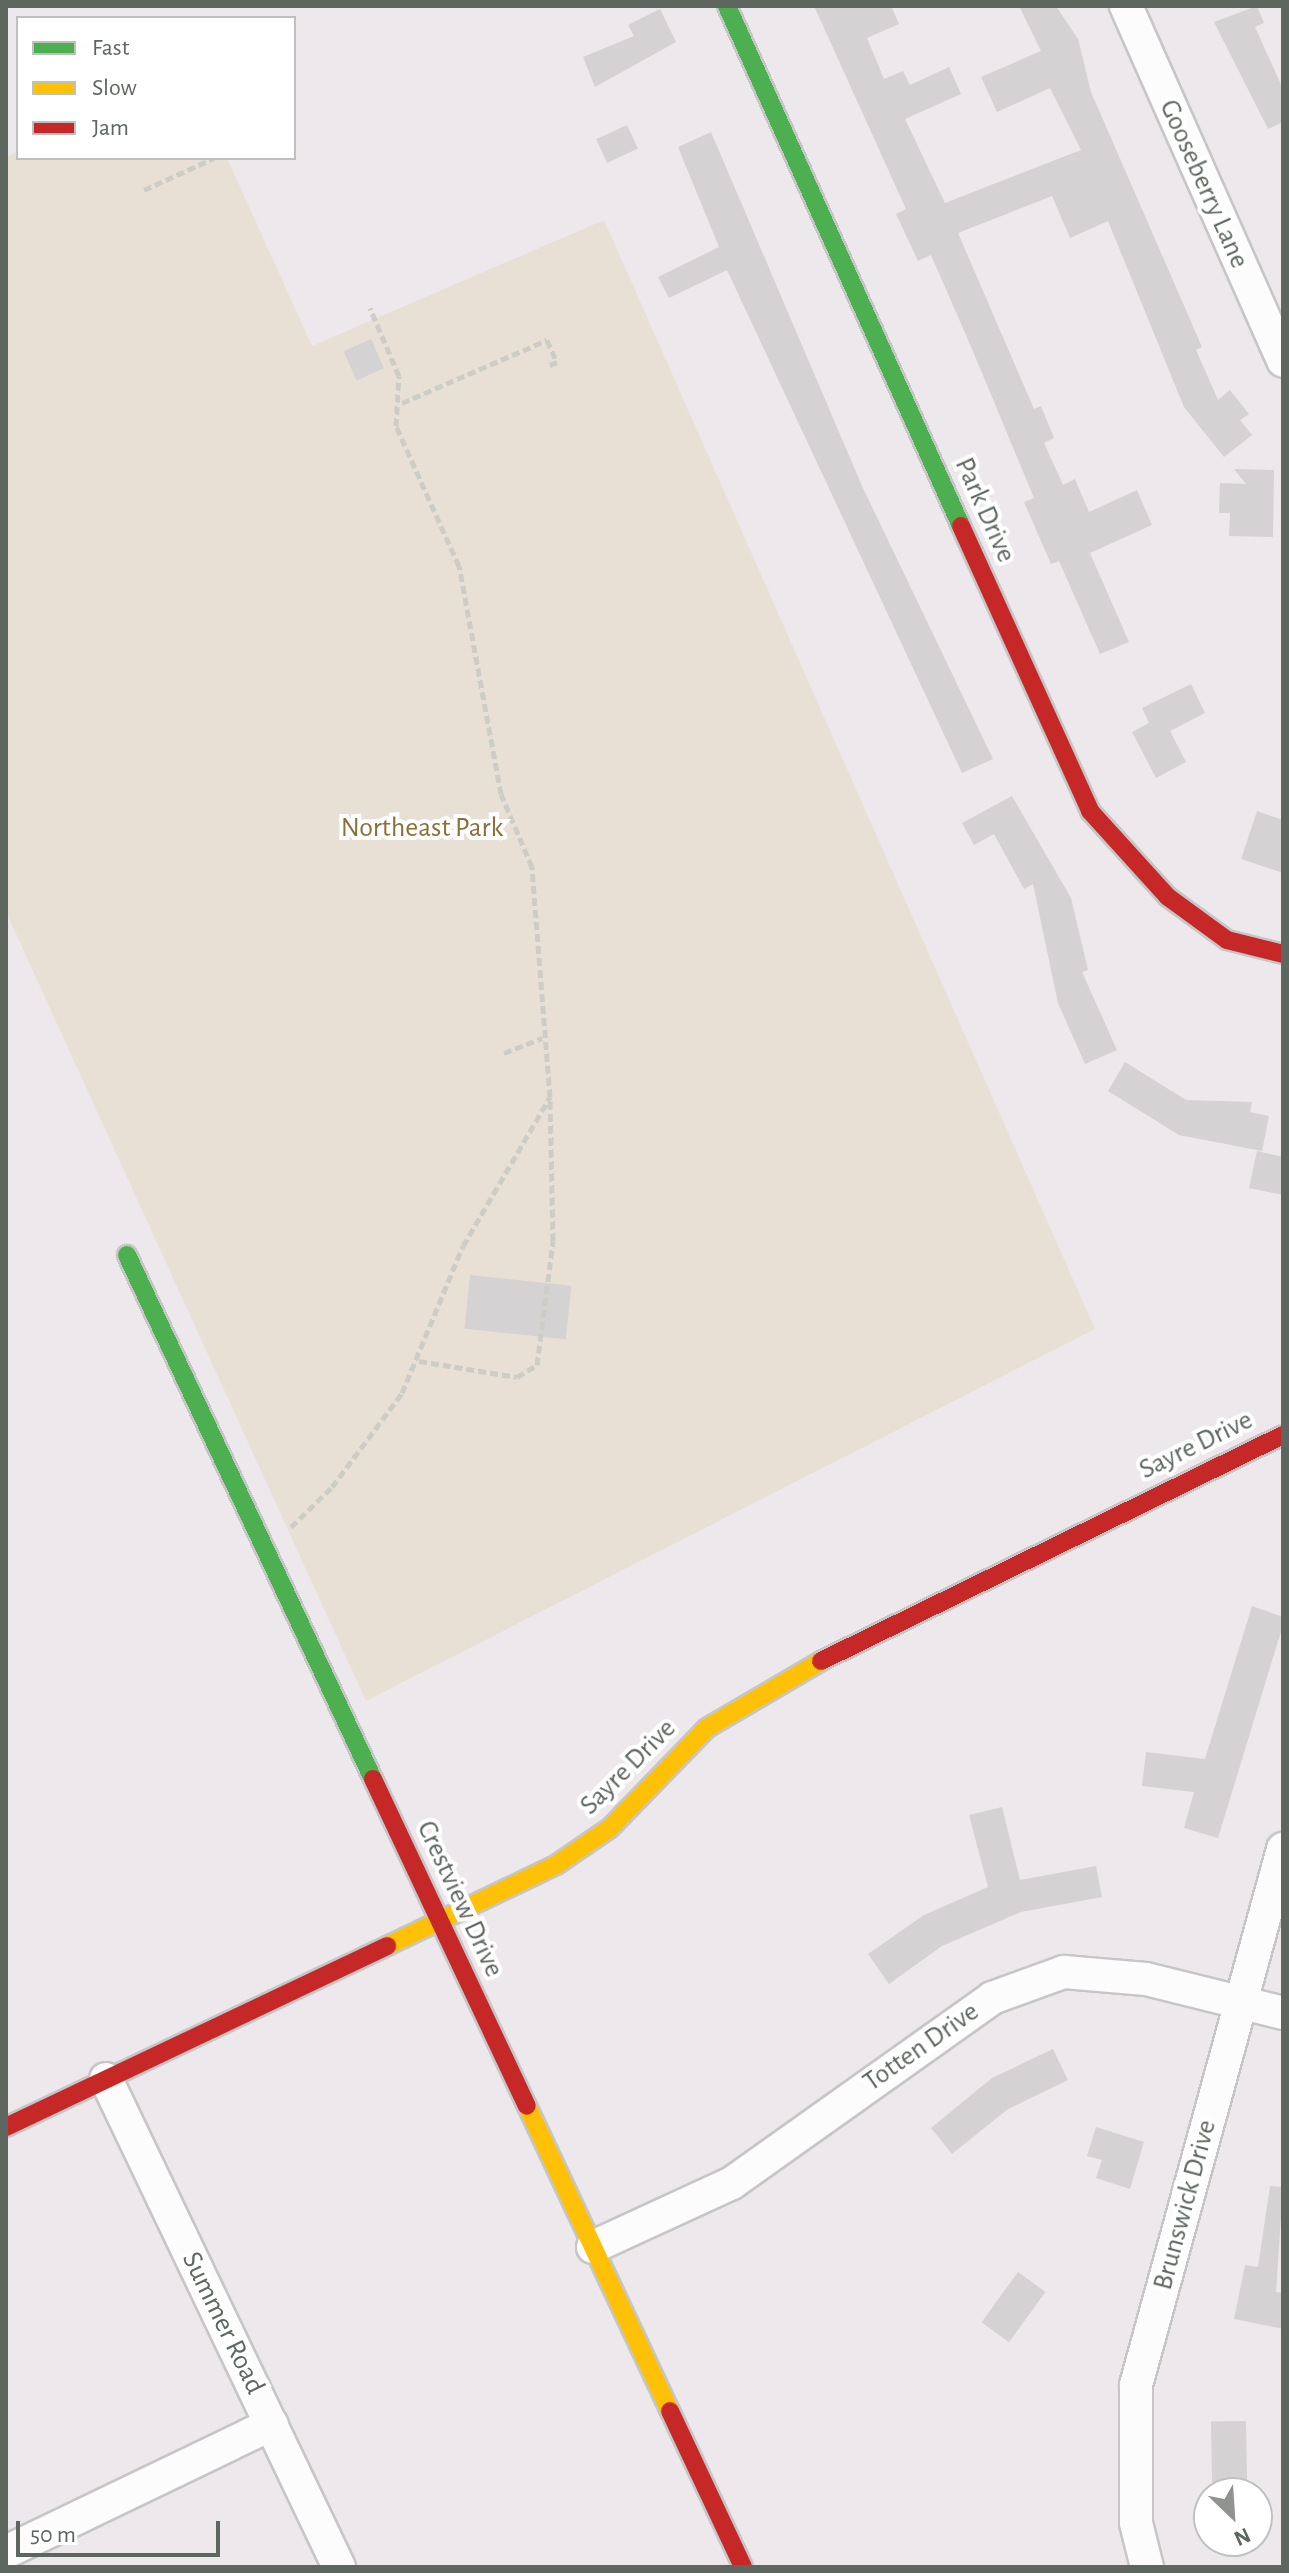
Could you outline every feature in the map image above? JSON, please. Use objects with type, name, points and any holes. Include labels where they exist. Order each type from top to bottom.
[{"type":"street","name":"Park Drive","points":[[727,6],[1090,811],[1168,897],[1227,940],[1283,954]]},
{"type":"street","name":"Gooseberry Lane","points":[[1126,6],[1283,361]]},
{"type":"street","name":"Crestview Drive","points":[[127,1255],[743,2567]]},
{"type":"street","name":"Sayre Drive","points":[[6,2127],[439,1921],[589,1845],[707,1728],[754,1694],[1283,1435]]},
{"type":"street","name":"Brunswick Drive","points":[[1147,2567],[1136,2523],[1136,2385],[1283,1849]]},
{"type":"street","name":"Totten Drive","points":[[593,2247],[732,2183],[992,1998],[1064,1972],[1146,1979],[1239,2005],[1283,2013]]},
{"type":"street","name":"Summer Road","points":[[106,2079],[339,2567]]},
{"type":"street","points":[[6,2552],[272,2424]]},
{"type":"path","points":[[144,190],[210,160]]},
{"type":"path","points":[[370,308],[402,403],[396,426],[459,566],[501,794],[532,867],[542,1038],[550,1097],[553,1241],[537,1365],[517,1377],[419,1361]]},
{"type":"path","points":[[402,403],[547,340],[557,362],[550,365]]},
{"type":"path","points":[[504,1053],[542,1038]]},
{"type":"path","points":[[262,1542],[296,1524],[332,1487],[419,1361],[463,1246],[550,1097]]},
{"type":"green space","name":"Northeast Park","points":[[16,152],[16,160],[228,160],[312,346],[604,220],[1095,1329],[366,1701],[6,912],[6,157]]},
{"type":"building","points":[[814,6],[891,6],[899,24],[867,38],[884,79],[903,71],[910,85],[949,67],[961,94],[905,119],[945,203],[1081,150],[1050,88],[997,112],[981,77],[1041,51],[1019,6],[1056,6],[1078,39],[1091,92],[1202,347],[1196,350],[1218,400],[1230,390],[1249,414],[1240,420],[1252,435],[1224,457],[1184,407],[1108,221],[1070,238],[1052,196],[958,233],[1034,409],[1041,406],[1054,438],[1044,443],[1063,485],[1075,479],[1089,512],[1137,490],[1152,525],[1090,553],[1129,642],[1100,654],[1059,561],[1051,564],[1024,502],[1034,498],[972,349],[931,255],[918,261],[896,214],[906,209]]},
{"type":"building","points":[[1257,6],[1264,23],[1255,27],[1283,89],[1283,122],[1268,129],[1214,22]]},
{"type":"building","points":[[660,9],[676,42],[595,87],[583,57],[634,36],[628,25]]},
{"type":"building","points":[[627,125],[638,149],[607,163],[596,139]]},
{"type":"building","points":[[711,132],[862,486],[993,759],[962,773],[727,270],[669,298],[658,277],[719,247],[678,147]]},
{"type":"building","points":[[371,339],[384,368],[357,380],[344,351]]},
{"type":"building","points":[[1234,469],[1274,470],[1273,537],[1229,536],[1230,513],[1219,513],[1220,483],[1246,484]]},
{"type":"building","points":[[1191,684],[1205,713],[1170,731],[1186,762],[1156,778],[1132,732],[1149,723],[1142,708]]},
{"type":"building","points":[[1012,796],[1071,898],[1088,970],[1082,972],[1117,1050],[1085,1064],[1058,1003],[1033,884],[1024,889],[994,834],[974,845],[962,823]]},
{"type":"building","points":[[1257,811],[1283,820],[1283,873],[1241,859]]},
{"type":"building","points":[[1125,1062],[1186,1100],[1252,1102],[1250,1112],[1269,1116],[1262,1151],[1179,1135],[1108,1091]]},
{"type":"building","points":[[1257,1151],[1283,1157],[1283,1195],[1249,1188]]},
{"type":"building","points":[[470,1275],[571,1286],[566,1339],[464,1329]]},
{"type":"building","points":[[1252,1606],[1283,1617],[1283,1625],[1218,1838],[1184,1828],[1194,1792],[1142,1786],[1146,1752],[1205,1759]]},
{"type":"building","points":[[1002,1807],[1020,1880],[1096,1866],[1102,1897],[1021,1912],[942,1946],[889,1984],[868,1954],[924,1915],[988,1887],[969,1815]]},
{"type":"building","points":[[1053,2049],[1068,2080],[1008,2109],[952,2154],[931,2128],[992,2078]]},
{"type":"building","points":[[1096,2127],[1144,2142],[1130,2189],[1096,2178],[1102,2160],[1087,2156]]},
{"type":"building","points":[[1270,2186],[1283,2187],[1276,2292],[1283,2293],[1283,2329],[1234,2319],[1245,2265],[1258,2267]]},
{"type":"building","points":[[1018,2272],[1046,2292],[1009,2342],[982,2322]]},
{"type":"building","points":[[1246,2421],[1247,2477],[1212,2477],[1211,2422]]},
{"type":"traffic: fast","points":[[727,6],[961,526]]},
{"type":"traffic: fast","points":[[127,1255],[373,1779]]},
{"type":"traffic: slow","points":[[387,1946],[556,1865],[610,1828],[707,1728],[821,1661]]},
{"type":"traffic: slow","points":[[527,2106],[670,2411]]},
{"type":"traffic: jam","points":[[961,526],[1090,811],[1168,897],[1227,940],[1283,954]]},
{"type":"traffic: jam","points":[[821,1661],[1283,1435]]},
{"type":"traffic: jam","points":[[373,1779],[527,2106]]},
{"type":"traffic: jam","points":[[6,2127],[387,1946]]},
{"type":"traffic: jam","points":[[670,2411],[743,2567]]}]
